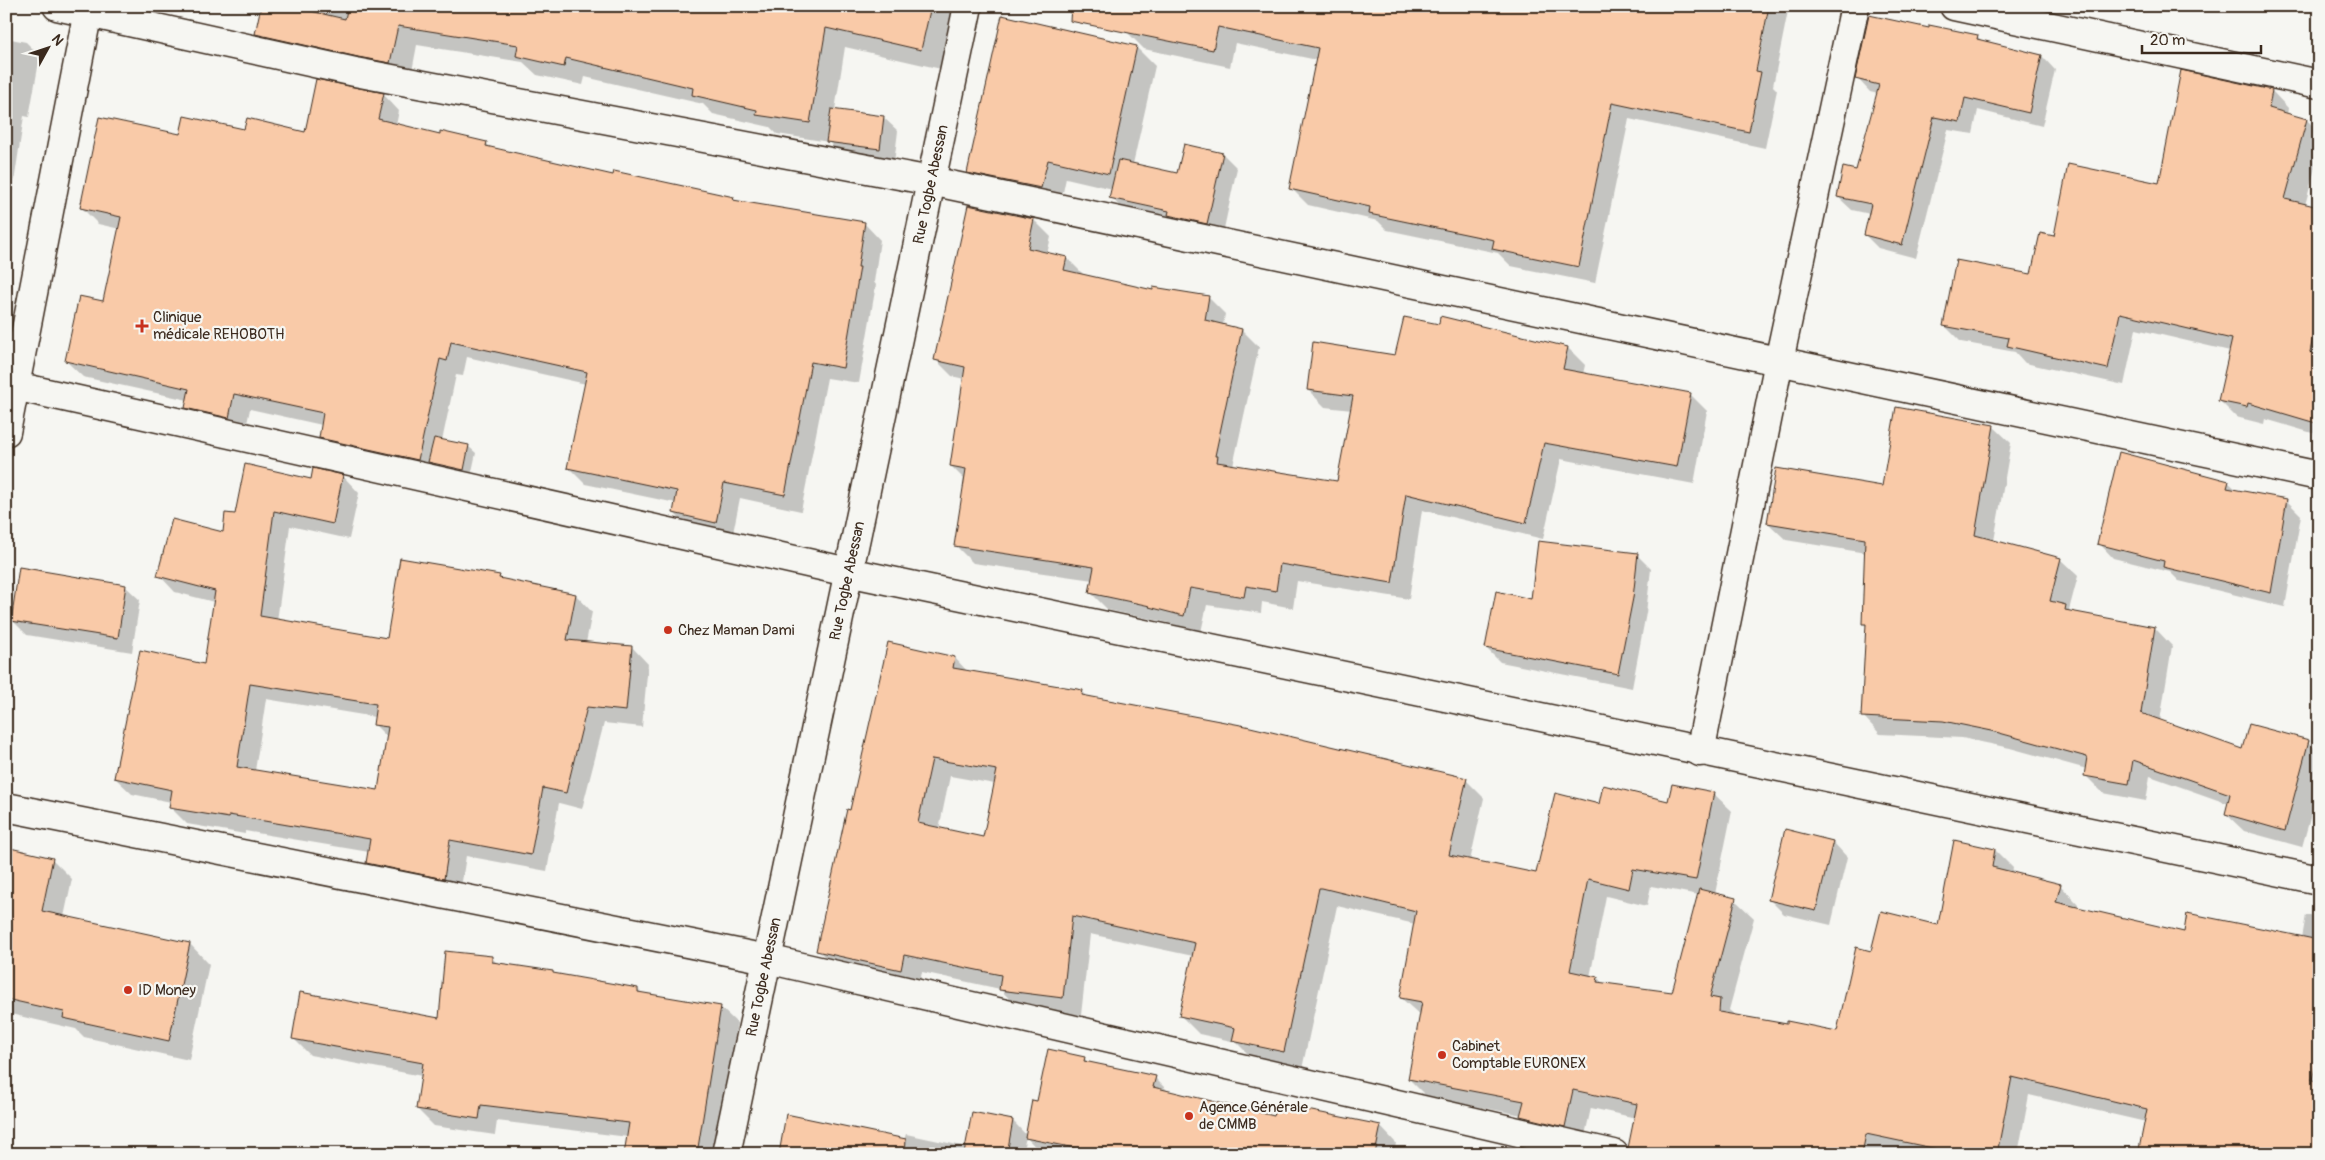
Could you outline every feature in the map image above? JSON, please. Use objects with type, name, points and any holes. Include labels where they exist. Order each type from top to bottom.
[{"type":"street","points":[[58,6],[89,10],[355,72],[931,181],[2319,476]]},
{"type":"street","name":"Rue Togbe Abessan","points":[[726,1154],[968,6]]},
{"type":"street","points":[[1700,752],[1779,361],[1855,6]]},
{"type":"street","points":[[1954,6],[2319,84]]},
{"type":"street","points":[[6,432],[10,384],[89,10]]},
{"type":"street","points":[[10,384],[848,572],[1700,752],[2319,880]]},
{"type":"street","points":[[6,807],[767,958],[1614,1154]]},
{"type":"building","points":[[261,6],[289,6],[345,19],[348,6],[931,6],[921,50],[826,28],[810,123],[756,115],[757,110],[692,95],[693,88],[566,58],[564,67],[516,56],[518,45],[398,26],[390,63],[358,57],[255,34]]},
{"type":"building","points":[[1071,6],[1190,8],[1190,6],[1769,6],[1756,71],[1761,72],[1749,132],[1612,103],[1579,267],[1492,249],[1494,240],[1369,214],[1370,207],[1289,189],[1318,48],[1218,27],[1213,50],[1070,21]]},
{"type":"building","points":[[1002,15],[1137,46],[1109,174],[1048,160],[1041,188],[967,173]]},
{"type":"building","points":[[1869,15],[1929,28],[1929,25],[1978,35],[1977,39],[2042,55],[2029,113],[1965,98],[1960,122],[1934,117],[1902,245],[1864,235],[1871,204],[1837,197],[1843,167],[1856,170],[1879,85],[1855,79]]},
{"type":"building","points":[[2181,70],[2272,90],[2269,108],[2307,119],[2285,199],[2319,207],[2319,309],[2310,352],[2319,355],[2319,424],[2248,403],[2247,407],[2218,401],[2232,339],[2120,313],[2108,369],[2007,346],[2009,338],[1943,326],[1956,260],[2031,274],[2040,233],[2054,236],[2068,164],[2159,183]]},
{"type":"building","points":[[316,79],[384,93],[378,119],[440,134],[440,131],[487,142],[486,146],[613,175],[614,171],[734,197],[733,200],[865,222],[858,267],[860,267],[843,368],[811,362],[785,495],[724,483],[716,523],[673,513],[677,491],[567,468],[587,372],[451,342],[447,361],[440,359],[418,460],[319,438],[323,413],[234,394],[229,418],[185,408],[189,389],[65,361],[79,296],[103,301],[121,217],[80,208],[99,117],[180,134],[184,116],[244,129],[247,118],[305,132]]},
{"type":"building","points":[[831,109],[884,116],[880,149],[826,142]]},
{"type":"building","points":[[1184,144],[1223,153],[1207,224],[1168,215],[1169,211],[1109,198],[1118,160],[1177,173]]},
{"type":"building","points":[[968,205],[1034,219],[1028,248],[1067,257],[1064,270],[1153,290],[1153,287],[1209,296],[1205,320],[1242,329],[1215,456],[1218,456],[1217,462],[1337,481],[1353,396],[1307,390],[1313,342],[1395,355],[1404,317],[1439,324],[1440,316],[1568,347],[1563,369],[1691,393],[1677,467],[1544,443],[1526,523],[1406,494],[1392,583],[1280,564],[1276,591],[1246,586],[1244,597],[1190,588],[1184,616],[1150,606],[1089,593],[1094,567],[954,546],[966,469],[950,466],[965,367],[934,360]]},
{"type":"building","points":[[1896,407],[1994,425],[1975,535],[2061,558],[2050,601],[2066,605],[2065,610],[2155,627],[2141,713],[2242,749],[2249,724],[2309,740],[2285,831],[2225,814],[2230,794],[2133,760],[2129,784],[2084,776],[2087,757],[1992,731],[1943,721],[1861,717],[1866,624],[1862,624],[1865,539],[1767,523],[1776,468],[1882,486]]},
{"type":"building","points":[[434,438],[469,445],[464,470],[428,462]]},
{"type":"building","points":[[2119,452],[2229,481],[2227,488],[2287,499],[2271,593],[2163,567],[2164,561],[2097,544]]},
{"type":"building","points":[[245,464],[311,479],[313,468],[343,475],[333,524],[274,511],[260,616],[387,638],[400,558],[500,575],[499,578],[576,594],[567,640],[632,646],[626,711],[587,707],[566,793],[543,788],[531,855],[450,840],[444,879],[366,863],[370,839],[229,815],[229,818],[169,808],[172,790],[114,778],[140,650],[204,664],[215,591],[157,576],[172,519],[223,532],[225,513],[235,514]],"holes":[[[250,684],[376,704],[373,725],[388,727],[378,790],[237,767]]]},
{"type":"building","points":[[1538,541],[1638,553],[1633,598],[1618,674],[1485,648],[1496,591],[1531,599]]},
{"type":"building","points":[[19,567],[126,585],[118,638],[11,621]]},
{"type":"building","points":[[888,642],[955,657],[953,668],[1083,690],[1082,695],[1246,726],[1467,778],[1449,855],[1536,873],[1555,793],[1599,804],[1603,785],[1668,801],[1672,784],[1714,792],[1696,880],[1633,869],[1629,889],[1588,879],[1570,971],[1598,977],[1597,982],[1672,992],[1699,889],[1736,898],[1710,997],[1720,999],[1719,1012],[1787,1024],[1787,1021],[1837,1031],[1856,947],[1871,951],[1881,911],[1938,925],[1954,840],[1995,849],[1992,867],[2061,884],[2056,902],[2184,932],[2187,913],[2319,940],[2319,1050],[2312,1080],[2319,1081],[2319,1154],[2138,1154],[2147,1109],[2012,1077],[1997,1154],[1936,1154],[1937,1149],[1866,1134],[1862,1154],[1629,1154],[1628,1148],[1637,1104],[1573,1090],[1565,1127],[1520,1116],[1524,1101],[1408,1079],[1422,1002],[1400,998],[1416,911],[1319,888],[1284,1052],[1232,1041],[1235,1028],[1179,1016],[1195,943],[1072,916],[1063,998],[999,990],[1001,975],[904,955],[901,970],[816,951],[847,809],[850,810]],"holes":[[[932,759],[997,770],[983,837],[918,823]]]},
{"type":"building","points":[[1785,829],[1833,841],[1816,911],[1768,900]]},
{"type":"building","points":[[6,847],[53,858],[42,911],[190,943],[169,1041],[63,1018],[64,1012],[6,999]]},
{"type":"building","points":[[445,951],[492,956],[492,962],[553,971],[553,973],[638,988],[638,992],[721,1006],[697,1154],[624,1154],[629,1123],[481,1105],[479,1119],[416,1109],[423,1063],[292,1039],[300,992],[439,1018]]},
{"type":"building","points":[[1048,1049],[1085,1057],[1084,1061],[1156,1076],[1153,1087],[1274,1116],[1277,1104],[1381,1125],[1375,1154],[1106,1154],[1025,1138],[1032,1100],[1037,1101]]},
{"type":"building","points":[[972,1112],[1013,1120],[1007,1154],[964,1154]]},
{"type":"building","points":[[786,1114],[906,1139],[905,1154],[779,1154]]},
{"type":"building","points":[[1513,1147],[1543,1154],[1512,1154]]},
{"type":"place","name":"Clinique médicale REHOBOTH","points":[[142,326]]},
{"type":"place","name":"Chez Maman Dami","points":[[668,630]]},
{"type":"place","name":"ID Money","points":[[128,990]]},
{"type":"place","name":"Cabinet Comptable EURONEX","points":[[1442,1055]]},
{"type":"place","name":"Agence Générale de CMMB","points":[[1189,1116]]}]
